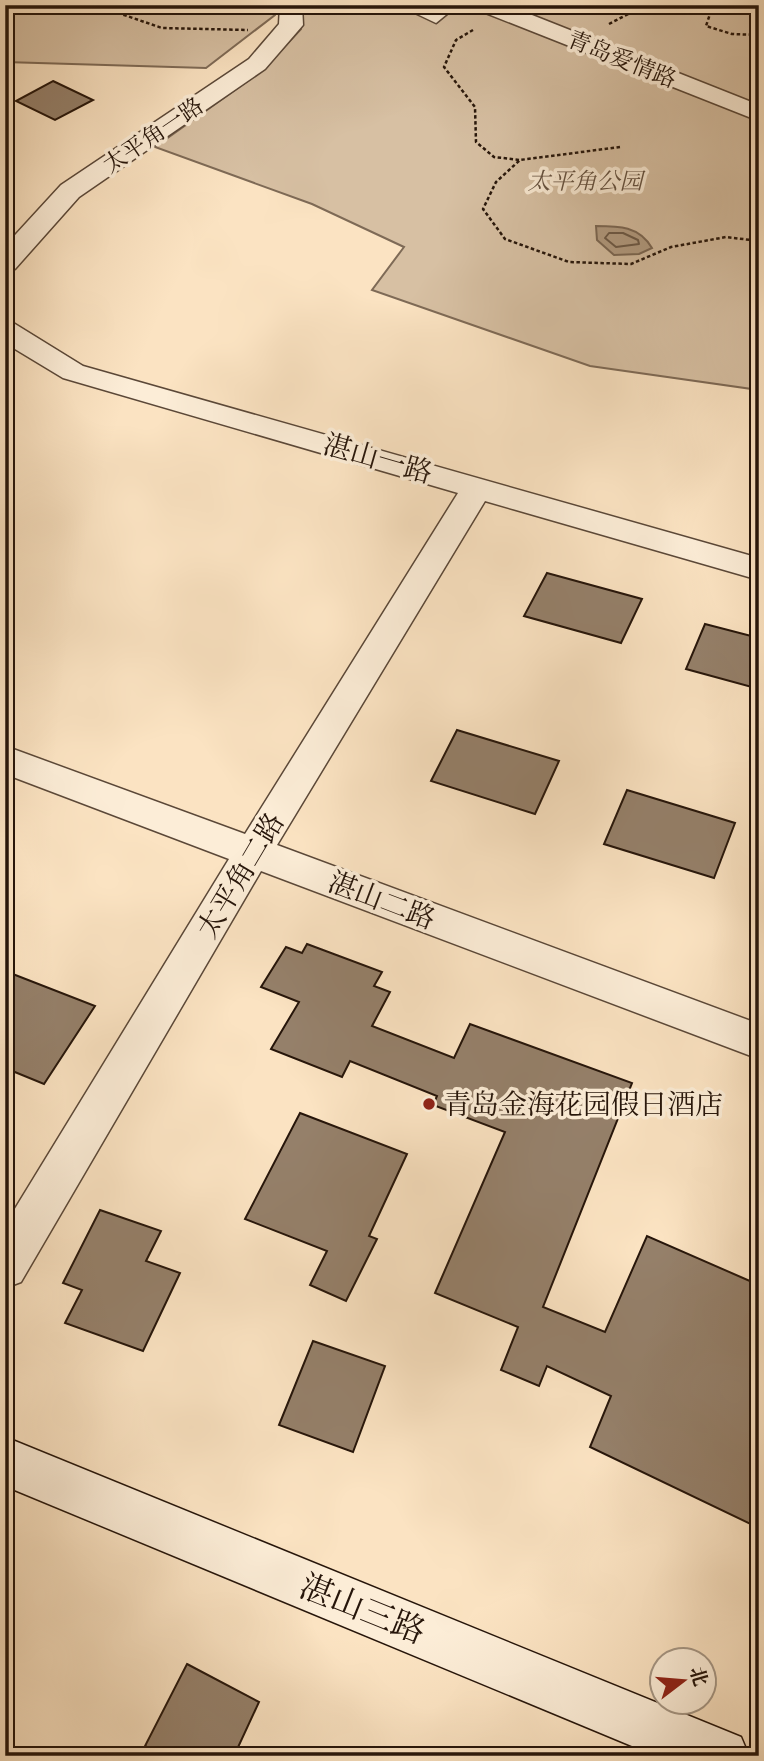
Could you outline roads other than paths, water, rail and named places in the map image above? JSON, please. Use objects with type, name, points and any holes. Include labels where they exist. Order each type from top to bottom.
[{"type":"street","name":"青岛爱情路","points":[[495,9],[759,114]]},
{"type":"street","name":"太平角一路","points":[[5,263],[70,191],[257,64],[291,15]]},
{"type":"street","name":"湛山一路","points":[[5,330],[73,372],[478,486],[759,569]]},
{"type":"street","name":"太平角二路","points":[[5,1267],[253,852],[478,486]]},
{"type":"street","name":"湛山二路","points":[[5,759],[759,1042]]},
{"type":"street","name":"湛山三路","points":[[5,1461],[722,1756]]},
{"type":"lane","points":[[404,5],[436,19],[452,5]]},
{"type":"water","points":[[596,226],[635,231],[652,248],[639,254],[614,255],[597,240]]},
{"type":"place","name":"青岛金海花园假日酒店","points":[[429,1104]]},
{"type":"park label","name":"太平角公园","points":[[585,181]]}]
